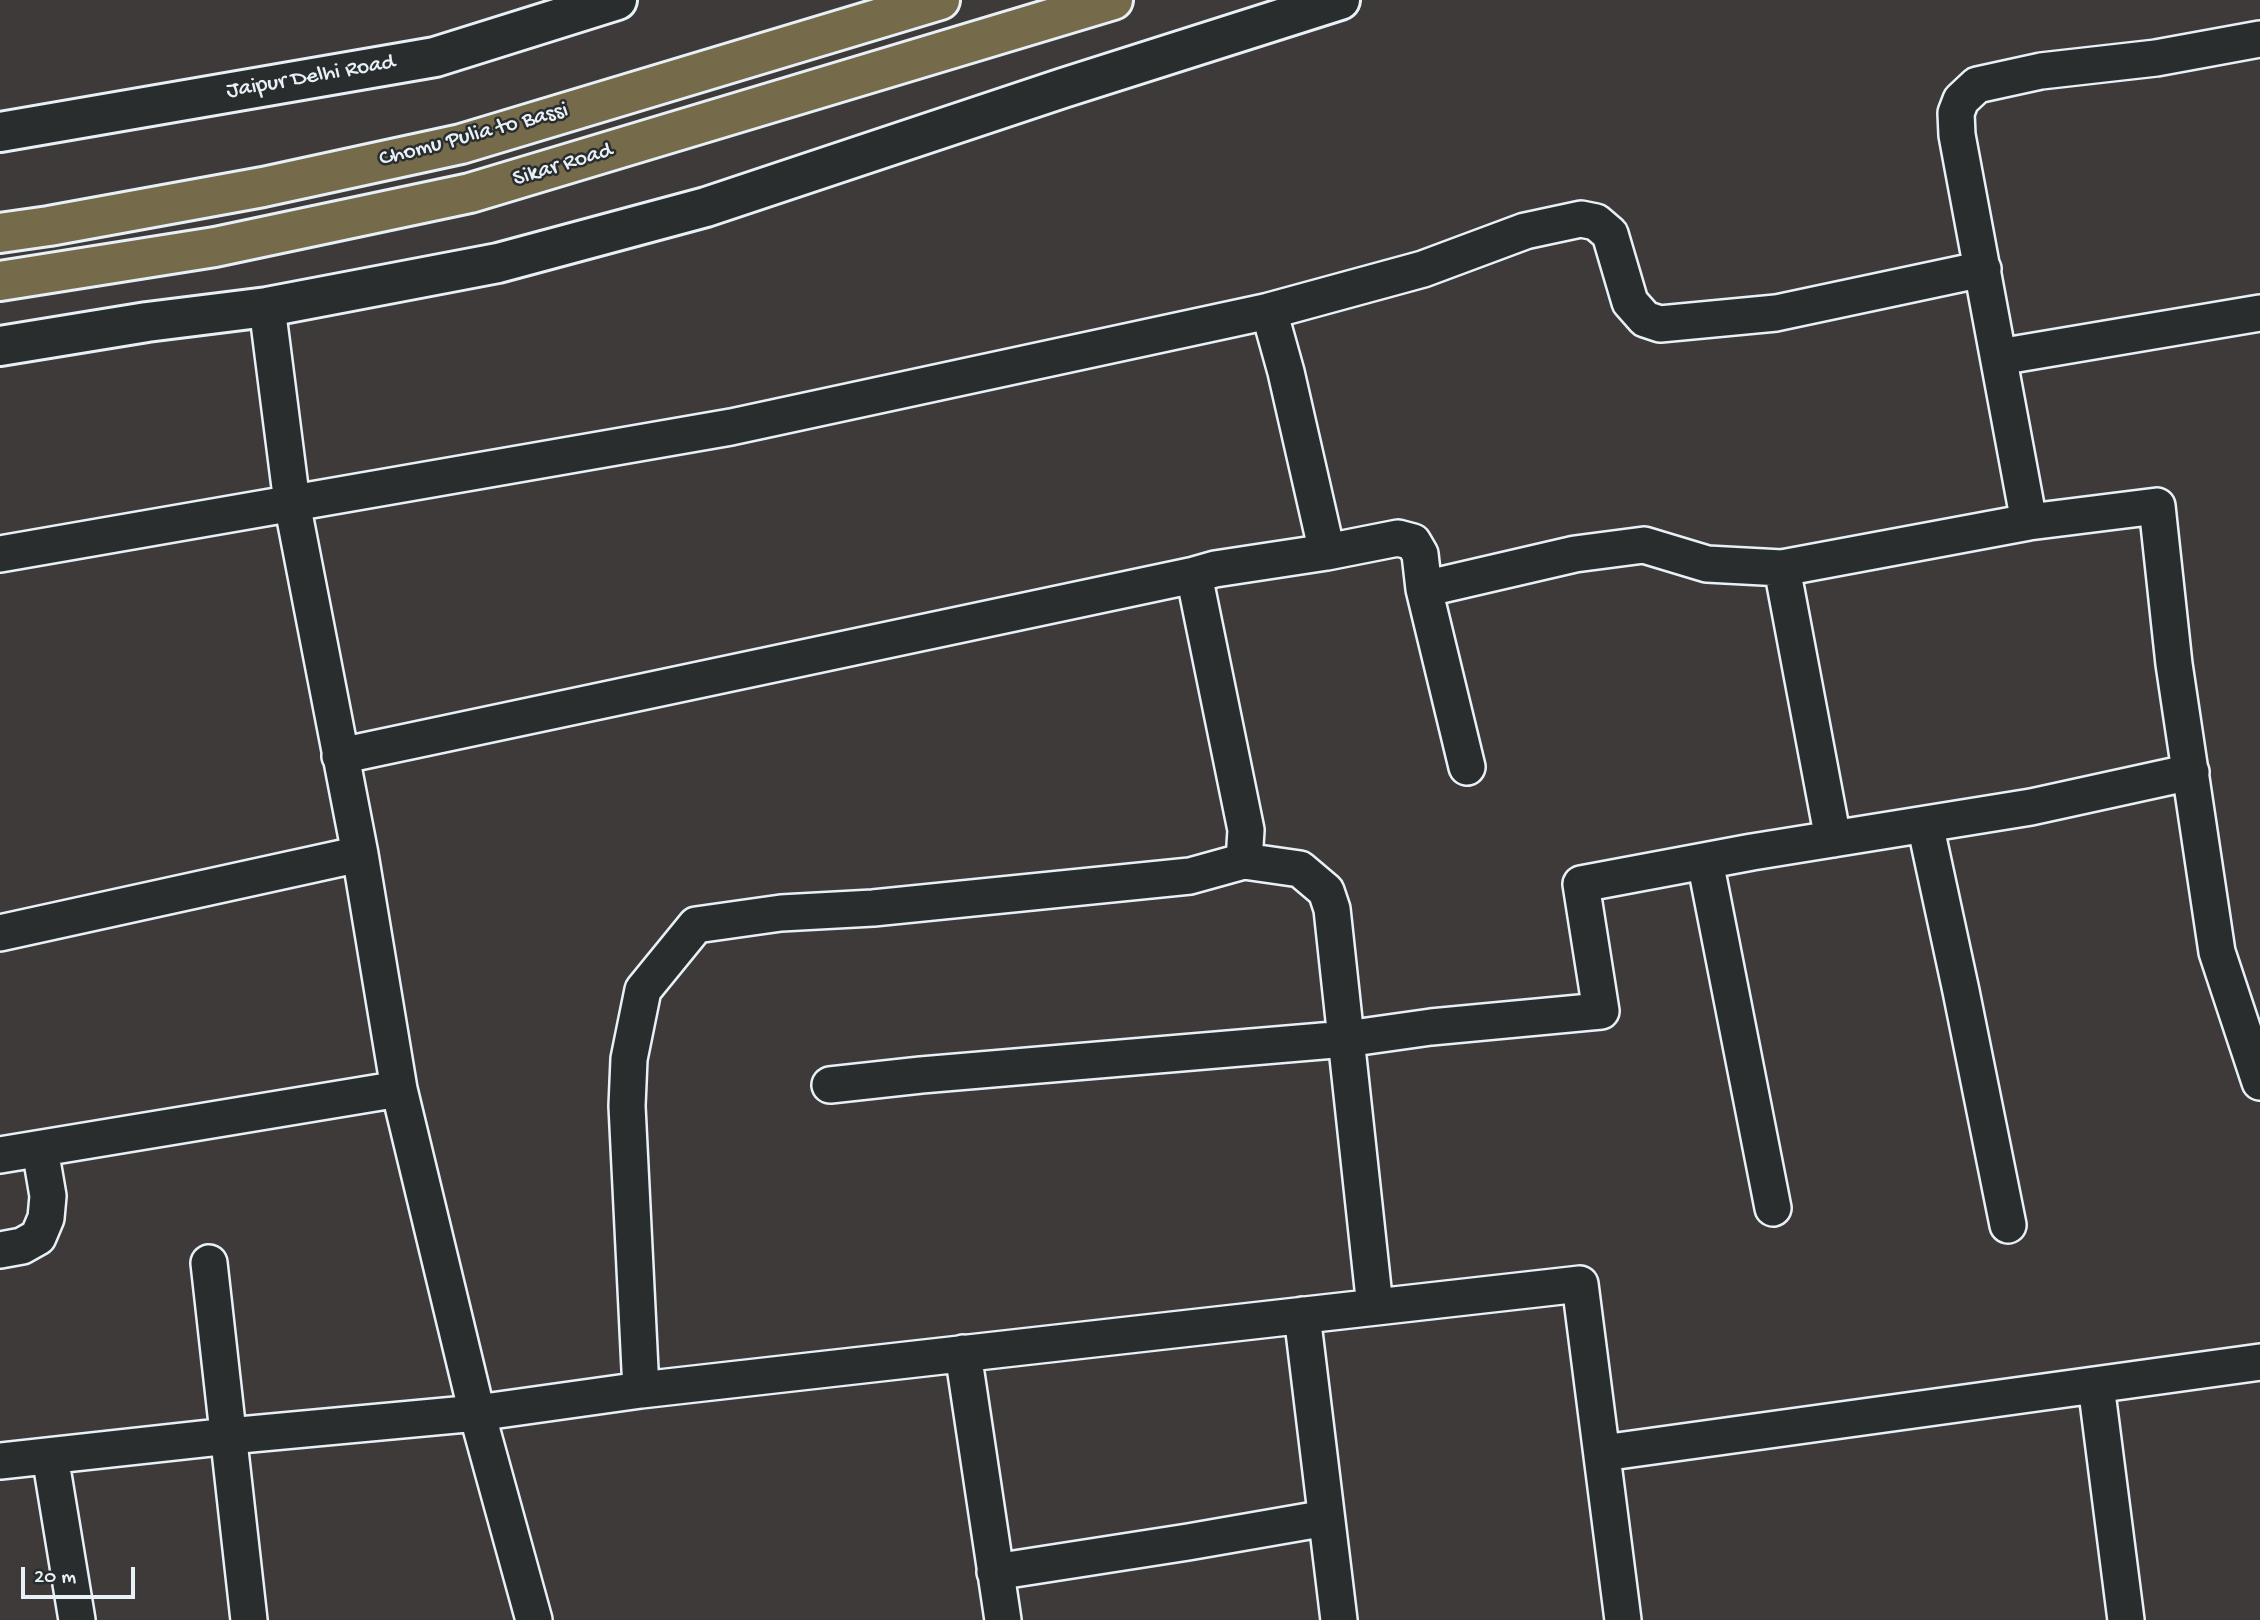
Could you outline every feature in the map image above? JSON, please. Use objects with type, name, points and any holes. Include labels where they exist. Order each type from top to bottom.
[{"type":"highway","name":"Chomu Pulia to Bassi","points":[[0,233],[263,187],[461,144],[940,0]]},
{"type":"highway","name":"Sikar Road","points":[[0,281],[215,247],[470,194],[1113,0]]},
{"type":"main road","name":"Jaipur Delhi Road","points":[[0,132],[435,57],[617,0]]},
{"type":"main road","points":[[0,345],[267,307],[498,263],[706,207],[1063,88],[1340,0]]},
{"type":"street","points":[[2029,522],[1957,135],[1956,113],[1961,100],[1977,85],[2041,71],[2156,58],[2260,39]]},
{"type":"street","points":[[0,554],[731,428],[1269,312],[1423,269],[1525,231],[1581,219],[1597,222],[1610,234],[1630,302],[1645,319],[1660,324],[1776,313],[1983,269]]},
{"type":"street","points":[[267,307],[292,503],[360,854],[400,1089],[477,1413],[534,1620]]},
{"type":"street","points":[[1269,312],[1286,372],[1327,552]]},
{"type":"street","points":[[1999,357],[2260,313]]},
{"type":"street","points":[[1424,589],[1575,554],[1644,545],[1707,564],[1782,568],[2029,522],[2157,506],[2174,664],[2217,952],[2260,1082]]},
{"type":"street","points":[[340,755],[1215,569],[1398,538],[1413,542],[1420,554],[1424,589],[1467,767]]},
{"type":"street","points":[[1782,568],[1833,839]]},
{"type":"street","points":[[1194,575],[1246,830],[1244,861]]},
{"type":"street","points":[[830,1085],[1346,1039],[1431,1027],[1601,1011],[1581,884],[2031,807],[2191,772]]},
{"type":"street","points":[[1925,824],[2008,1225]]},
{"type":"street","points":[[0,933],[360,854]]},
{"type":"street","points":[[641,1390],[627,1106],[629,1059],[643,990],[696,925],[781,913],[873,908],[1190,876],[1244,861],[1300,869],[1326,891],[1332,909],[1375,1307]]},
{"type":"street","points":[[1705,861],[1773,1208]]},
{"type":"street","points":[[0,1155],[400,1089]]},
{"type":"street","points":[[0,1250],[22,1246],[38,1237],[46,1218],[48,1196],[40,1149]]},
{"type":"street","points":[[209,1263],[249,1620]]},
{"type":"street","points":[[0,1461],[477,1413],[641,1390],[1580,1284],[1623,1620]]},
{"type":"street","points":[[1302,1315],[1339,1620]]},
{"type":"street","points":[[963,1353],[1003,1620]]},
{"type":"street","points":[[1603,1453],[2260,1362]]},
{"type":"street","points":[[2096,1385],[2126,1620]]},
{"type":"street","points":[[50,1457],[77,1620]]},
{"type":"street","points":[[995,1572],[1326,1518]]}]
